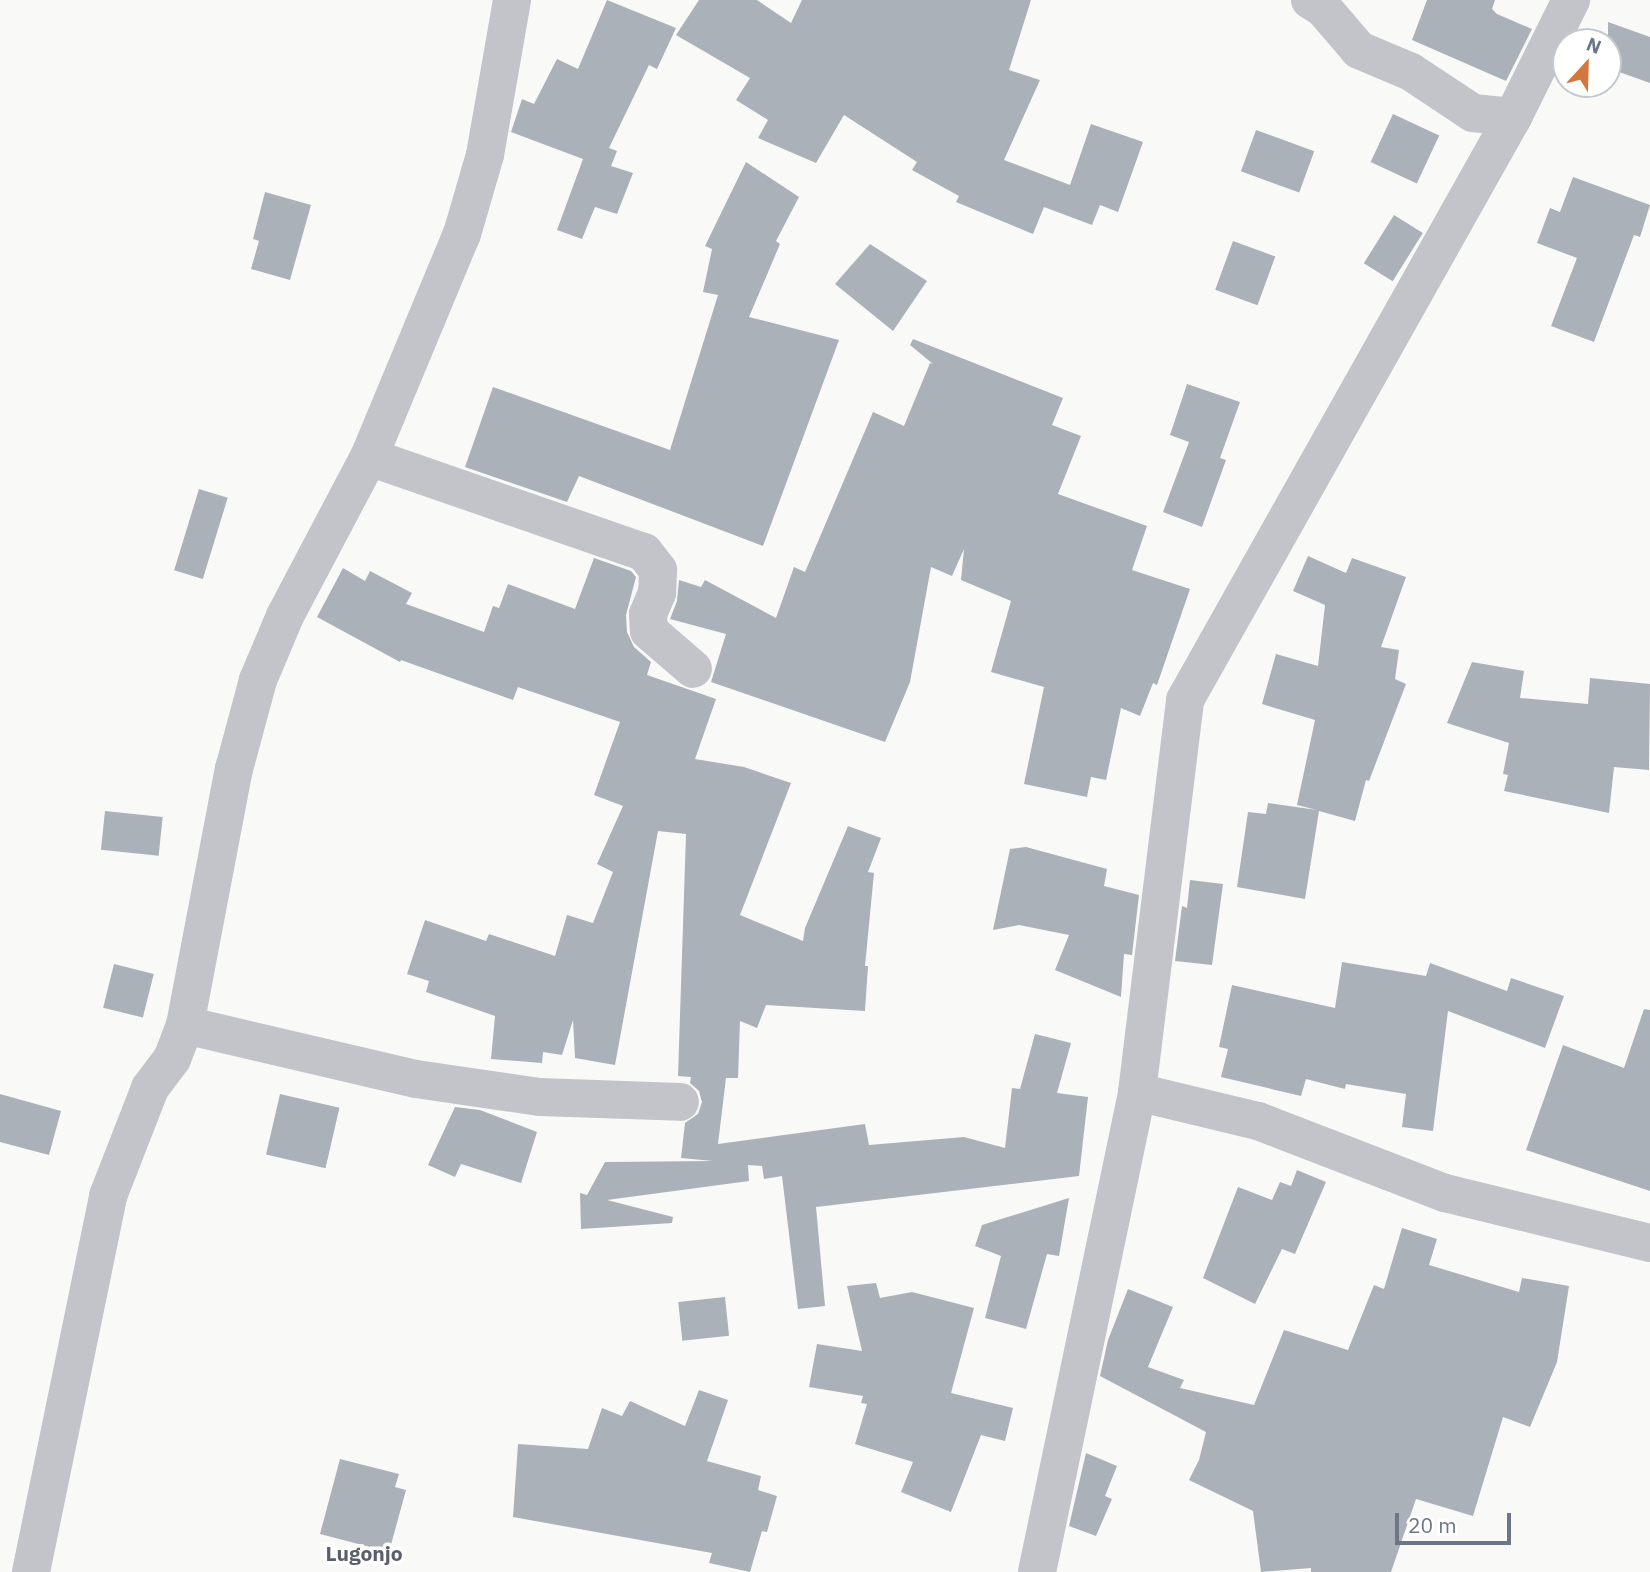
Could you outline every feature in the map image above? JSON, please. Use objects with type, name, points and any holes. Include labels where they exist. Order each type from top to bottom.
[{"type":"street","points":[[31,1572],[108,1196],[150,1088],[172,1059],[184,1025],[234,769],[258,680],[285,616],[369,457],[462,234],[485,155],[512,0]]},
{"type":"street","points":[[1310,0],[1323,8],[1359,50],[1411,72],[1473,113],[1513,117]]},
{"type":"street","points":[[1037,1572],[1137,1092],[1185,700],[1513,117],[1570,0]]},
{"type":"street","points":[[369,457],[644,552],[658,569],[657,593],[648,614],[649,631],[693,669]]},
{"type":"street","points":[[184,1025],[416,1079],[540,1097],[680,1102]]},
{"type":"street","points":[[1137,1092],[1258,1121],[1445,1193],[1650,1243]]},
{"type":"building","points":[[607,0],[676,28],[657,69],[649,65],[609,148],[617,151],[611,166],[633,173],[617,214],[595,207],[582,239],[557,230],[583,159],[511,132],[522,99],[534,104],[557,59],[578,69]]},
{"type":"building","points":[[699,0],[757,0],[791,23],[802,0],[1031,0],[1009,70],[1040,80],[1004,160],[1070,185],[1091,124],[1143,142],[1118,212],[1100,205],[1092,225],[1044,207],[1033,234],[956,202],[959,196],[912,170],[917,162],[844,115],[816,163],[758,138],[768,120],[736,100],[750,78],[676,35]]},
{"type":"building","points":[[1427,0],[1495,0],[1492,9],[1497,14],[1532,29],[1506,81],[1412,40]]},
{"type":"building","points":[[1608,22],[1650,37],[1650,83],[1622,73],[1622,28],[1608,28]]},
{"type":"building","points":[[1393,114],[1439,136],[1417,184],[1371,162]]},
{"type":"building","points":[[1256,130],[1314,151],[1299,193],[1241,171]]},
{"type":"building","points":[[746,162],[799,197],[776,241],[780,244],[749,317],[839,340],[763,546],[579,476],[567,502],[465,467],[493,387],[670,450],[718,295],[703,292],[712,249],[705,246]]},
{"type":"building","points":[[1573,177],[1650,205],[1640,237],[1634,235],[1594,342],[1551,326],[1577,258],[1537,243],[1550,208],[1560,212]]},
{"type":"building","points":[[265,192],[311,205],[290,280],[251,269],[259,241],[253,239]]},
{"type":"building","points":[[1394,215],[1423,233],[1393,281],[1364,263]]},
{"type":"building","points":[[1233,241],[1275,256],[1258,305],[1215,290]]},
{"type":"building","points":[[870,244],[927,281],[893,331],[835,284]]},
{"type":"building","points":[[913,339],[1063,398],[1052,425],[1081,436],[1058,494],[1147,526],[1132,570],[1190,589],[1157,685],[1153,683],[1140,716],[1121,708],[1106,780],[1091,777],[1087,797],[1024,784],[1044,687],[991,672],[1011,601],[961,580],[964,549],[952,576],[931,567],[910,682],[885,742],[711,682],[726,634],[670,619],[677,601],[679,580],[701,587],[705,580],[776,618],[794,567],[805,572],[873,412],[904,426],[930,363],[933,364],[910,345]]},
{"type":"building","points":[[1187,384],[1240,402],[1220,458],[1226,460],[1202,527],[1163,512],[1189,442],[1170,435]]},
{"type":"building","points":[[199,489],[228,498],[203,579],[174,570]]},
{"type":"building","points":[[1308,556],[1346,573],[1352,558],[1406,577],[1381,647],[1399,650],[1395,679],[1406,684],[1369,781],[1366,780],[1355,821],[1319,811],[1305,899],[1237,887],[1248,812],[1266,814],[1268,803],[1317,810],[1297,805],[1315,720],[1262,704],[1276,654],[1318,666],[1325,605],[1293,591]]},
{"type":"building","points":[[594,558],[631,571],[636,577],[626,615],[627,632],[634,647],[651,662],[647,675],[716,699],[695,759],[744,767],[791,783],[740,915],[803,941],[805,928],[848,826],[881,838],[868,872],[874,873],[865,966],[868,966],[865,1011],[766,1005],[757,1028],[740,1021],[738,1078],[726,1078],[718,1144],[865,1124],[869,1145],[964,1137],[1005,1148],[1012,1088],[1020,1089],[1035,1034],[1071,1043],[1057,1093],[1088,1097],[1079,1176],[816,1207],[825,1306],[798,1309],[782,1176],[764,1179],[762,1166],[748,1165],[749,1181],[607,1200],[673,1217],[672,1223],[581,1229],[580,1193],[587,1195],[605,1162],[713,1161],[681,1158],[685,1123],[698,1114],[702,1102],[699,1091],[690,1083],[691,1077],[678,1076],[686,834],[658,831],[615,1065],[575,1058],[573,1020],[562,1055],[543,1052],[542,1063],[491,1059],[495,1016],[426,992],[429,981],[407,974],[425,920],[486,941],[489,934],[555,956],[567,915],[593,923],[613,872],[597,864],[623,806],[594,795],[620,722],[518,687],[513,700],[401,660],[400,662],[317,617],[343,568],[365,581],[370,571],[412,593],[406,604],[484,632],[493,606],[499,608],[508,584],[575,609]]},
{"type":"building","points":[[1472,662],[1524,671],[1520,698],[1588,704],[1590,678],[1650,684],[1649,770],[1614,767],[1609,813],[1504,791],[1508,775],[1503,774],[1509,743],[1447,723]]},
{"type":"building","points":[[105,811],[163,817],[159,856],[101,850]]},
{"type":"building","points":[[1026,847],[1107,869],[1104,886],[1139,895],[1132,955],[1124,954],[1121,997],[1055,970],[1069,935],[1019,925],[993,930],[1010,849]]},
{"type":"building","points":[[1190,880],[1223,884],[1212,965],[1175,961],[1182,906],[1187,908]]},
{"type":"building","points":[[1342,962],[1426,976],[1430,963],[1507,991],[1511,978],[1564,996],[1545,1048],[1448,1011],[1433,1131],[1402,1127],[1406,1094],[1346,1084],[1345,1089],[1306,1079],[1301,1096],[1221,1077],[1228,1049],[1219,1047],[1232,985],[1335,1008]]},
{"type":"building","points":[[114,964],[154,974],[143,1018],[103,1008]]},
{"type":"building","points":[[1644,1009],[1650,1010],[1650,1191],[1526,1150],[1563,1045],[1624,1068]]},
{"type":"building","points":[[0,1094],[61,1111],[49,1155],[0,1142]]},
{"type":"building","points":[[280,1094],[339,1108],[325,1168],[266,1154]]},
{"type":"building","points":[[455,1107],[480,1110],[537,1132],[521,1183],[461,1164],[455,1177],[428,1165]]},
{"type":"building","points":[[1297,1170],[1326,1182],[1295,1254],[1282,1249],[1255,1304],[1203,1278],[1238,1187],[1272,1200],[1280,1182],[1291,1186]]},
{"type":"building","points":[[1069,1198],[1059,1256],[1047,1254],[1026,1329],[985,1318],[1001,1256],[975,1246],[982,1225]]},
{"type":"building","points":[[1402,1228],[1437,1239],[1429,1265],[1519,1292],[1522,1278],[1569,1286],[1557,1362],[1530,1427],[1503,1417],[1473,1516],[1416,1499],[1391,1572],[1311,1572],[1311,1568],[1261,1572],[1253,1511],[1189,1480],[1199,1460],[1206,1432],[1100,1376],[1108,1340],[1128,1289],[1173,1307],[1148,1367],[1184,1380],[1180,1388],[1254,1405],[1284,1330],[1348,1350],[1374,1285],[1384,1289]]},
{"type":"building","points":[[876,1283],[880,1298],[912,1292],[974,1308],[951,1393],[1013,1408],[1005,1441],[981,1435],[951,1512],[901,1492],[913,1462],[855,1444],[867,1404],[861,1403],[863,1396],[809,1387],[817,1344],[862,1351],[847,1286]]},
{"type":"building","points":[[725,1297],[729,1336],[682,1341],[678,1302]]},
{"type":"building","points":[[699,1390],[728,1400],[707,1461],[761,1476],[758,1490],[777,1496],[767,1532],[762,1531],[750,1572],[709,1563],[712,1553],[513,1517],[518,1444],[588,1449],[602,1408],[622,1416],[630,1401],[685,1426]]},
{"type":"building","points":[[1086,1453],[1117,1466],[1105,1496],[1112,1499],[1096,1536],[1069,1526]]},
{"type":"building","points":[[340,1459],[399,1474],[395,1487],[406,1490],[389,1552],[320,1534]]},
{"type":"district","name":"Lugonjo","points":[[364,1553]]}]
